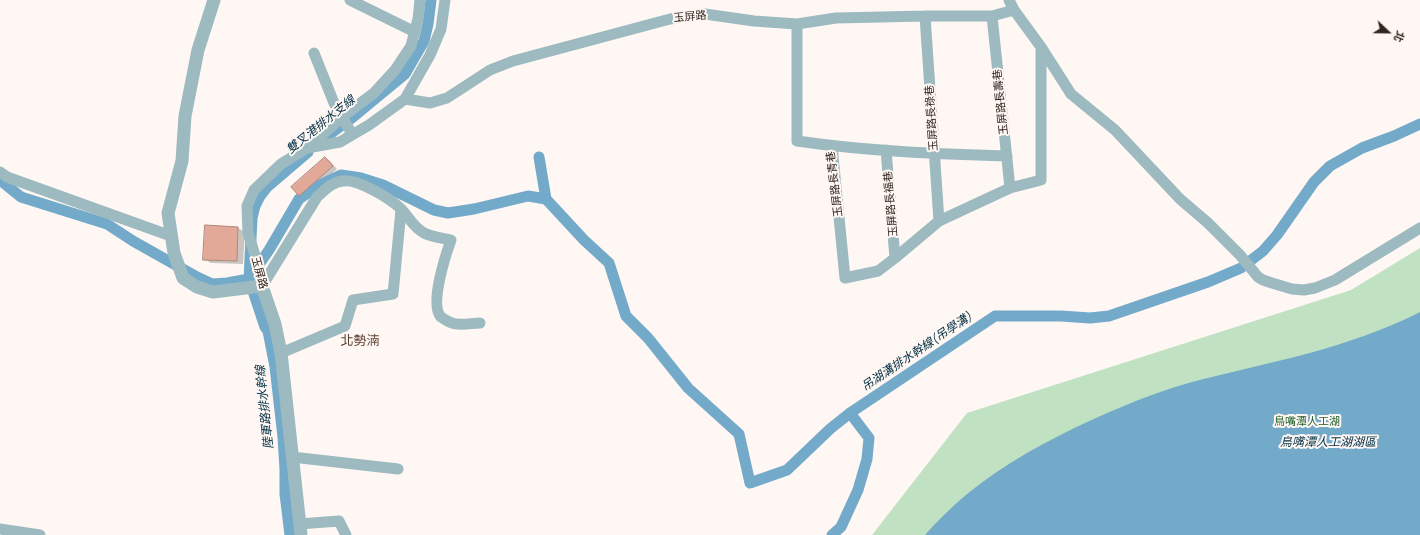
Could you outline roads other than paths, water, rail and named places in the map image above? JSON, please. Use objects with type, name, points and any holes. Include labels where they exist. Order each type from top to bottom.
[{"type":"street","points":[[0,172],[7,177],[171,236],[168,213],[182,161],[186,108],[198,50],[214,0]]},
{"type":"street","points":[[350,0],[414,32]]},
{"type":"street","points":[[308,148],[342,117],[374,93],[396,70],[410,46],[418,19],[420,0]]},
{"type":"street","name":"玉屏路","points":[[300,530],[281,353],[275,324],[248,233],[247,206],[254,190],[281,164],[308,148],[340,142],[369,125],[405,99],[430,55],[441,29],[445,0]]},
{"type":"street","points":[[1009,0],[1014,10],[1041,47],[1071,94],[1115,130],[1180,199],[1208,223],[1240,255],[1258,277],[1292,289],[1304,290],[1316,288],[1335,280],[1420,228]]},
{"type":"street","name":"玉屏路","points":[[405,99],[430,103],[447,98],[490,70],[513,60],[670,19],[705,14],[754,21],[797,24],[836,18],[992,16],[1014,10]]},
{"type":"street","name":"玉屏路長祿巷","points":[[924,16],[939,221]]},
{"type":"street","name":"玉屏路長壽巷","points":[[992,16],[1010,188]]},
{"type":"street","name":"玉屏路長青巷","points":[[797,24],[797,141],[832,146],[845,278],[878,271],[896,258]]},
{"type":"street","points":[[896,258],[939,221],[1010,188],[1041,180],[1041,47]]},
{"type":"street","points":[[314,53],[334,103],[352,134]]},
{"type":"street","points":[[832,146],[934,154],[1007,156]]},
{"type":"street","name":"玉屏路長福巷","points":[[886,150],[896,258]]},
{"type":"street","points":[[261,280],[279,260],[317,197],[330,186],[344,180],[361,184],[390,200],[424,233],[451,240],[439,279],[436,307],[440,317],[453,324],[480,323]]},
{"type":"street","points":[[281,353],[345,326],[353,300],[393,294],[402,210]]},
{"type":"street","name":"玉屏路","points":[[171,236],[174,253],[183,278],[197,287],[213,292],[246,288],[261,280]]},
{"type":"street","points":[[292,457],[398,469]]},
{"type":"street","points":[[300,530],[338,521],[346,535]]},
{"type":"street","points":[[0,529],[40,535]]},
{"type":"water","name":"鳥嘴潭人工湖湖區","points":[[1420,312],[1420,535],[925,535],[961,499],[999,470],[1062,434],[1098,417],[1138,400],[1178,386],[1279,361],[1365,336]]},
{"type":"waterway","name":"雙叉港排水支線","points":[[327,136],[353,117],[405,74],[424,41],[431,0]]},
{"type":"waterway","name":"吊湖溝排水幹線(吊學溝)","points":[[539,157],[546,199],[584,240],[609,263],[626,316],[648,338],[688,388],[739,434],[750,483],[787,470],[830,429],[850,413],[995,316],[1061,316],[1090,318],[1109,316],[1208,282],[1241,268],[1263,251],[1277,235],[1314,182],[1330,166],[1362,148],[1420,124]]},
{"type":"waterway","name":"陸軍路排水幹線","points":[[290,535],[285,494],[283,437],[275,367],[268,331],[265,327],[249,279],[252,218],[255,206],[267,187],[308,152]]},
{"type":"waterway","name":"吊湖溝排水幹線(吊學溝)","points":[[0,180],[21,197],[107,224],[133,241],[212,284],[249,279],[269,250],[299,199],[318,186],[341,175],[361,178],[383,185],[434,210],[448,213],[474,209],[528,196],[546,199]]},
{"type":"waterway","points":[[832,535],[841,527],[858,490],[867,459],[869,438],[850,413]]},
{"type":"district","name":"北勢湳","points":[[360,341]]},
{"type":"park label","name":"鳥嘴潭人工湖","points":[[1307,422]]}]
